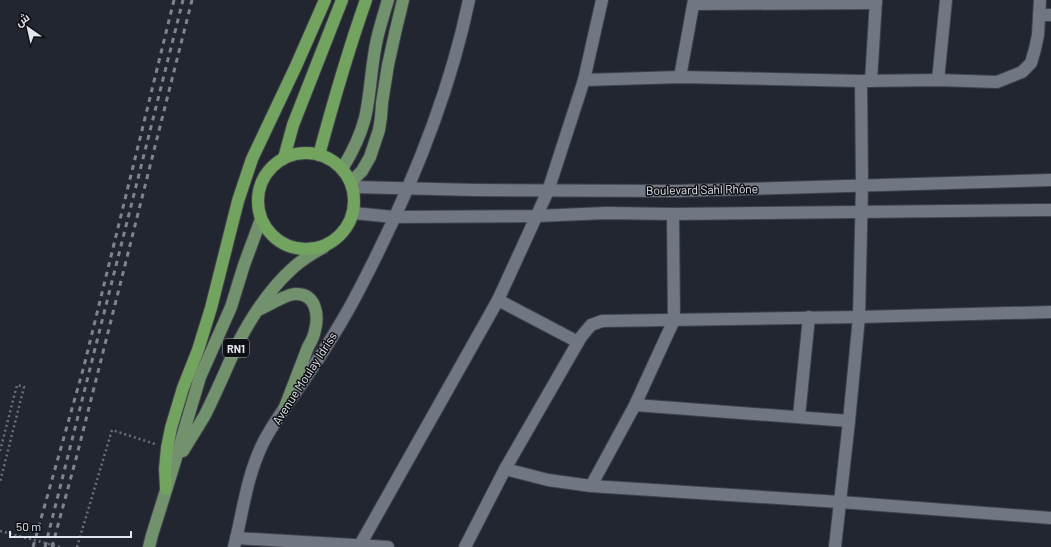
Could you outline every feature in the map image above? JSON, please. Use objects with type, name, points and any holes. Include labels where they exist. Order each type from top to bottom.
[{"type":"highway","points":[[166,489],[165,469],[171,428],[211,308],[238,201],[252,159],[325,0]]},
{"type":"highway","points":[[284,158],[293,125],[342,0]]},
{"type":"highway","points":[[319,155],[332,104],[366,0]]},
{"type":"highway","name":"RN1","points":[[298,153],[312,153],[319,155],[326,156],[336,163],[348,177],[355,196],[353,213],[351,220],[344,231],[335,240],[324,247],[309,250],[294,248],[280,242],[269,232],[261,219],[258,205],[259,191],[264,178],[273,166],[284,158],[298,153]]},
{"type":"main road","points":[[342,169],[352,153],[365,118],[376,40],[388,0]]},
{"type":"main road","points":[[352,185],[370,157],[379,130],[388,65],[403,0]]},
{"type":"main road","name":"RN1","points":[[149,547],[200,377],[231,307],[244,265],[261,219]]},
{"type":"main road","name":"RN1","points":[[173,468],[205,414],[239,342],[257,310],[268,295],[294,267],[308,256],[324,247]]},
{"type":"main road","points":[[257,310],[290,295],[296,294],[306,296],[314,302],[317,319],[316,329],[284,407]]},
{"type":"street","name":"Avenue Moulay Idriss","points":[[235,543],[252,469],[262,444],[284,407],[304,380],[340,324],[379,250],[408,188],[427,143],[450,76],[469,0]]},
{"type":"street","points":[[360,545],[498,300],[537,216],[548,190],[584,80],[602,0]]},
{"type":"street","points":[[938,80],[946,0]]},
{"type":"street","points":[[584,80],[680,77],[997,82],[1022,72],[1031,63],[1038,35],[1040,0]]},
{"type":"street","points":[[680,77],[694,2],[876,1],[866,81],[859,317],[835,547]]},
{"type":"street","points":[[1039,15],[1051,15]]},
{"type":"street","name":"Boulevard Sahl Rhône","points":[[352,185],[475,190],[676,190],[1051,180]]},
{"type":"street","name":"Boulevard Sahl Rhône","points":[[353,213],[394,217],[537,216],[606,213],[673,214],[1051,210]]},
{"type":"street","points":[[591,486],[635,405],[674,320],[673,214]]},
{"type":"street","points":[[498,300],[578,342]]},
{"type":"street","points":[[465,547],[505,469],[578,342],[591,325],[602,321],[1051,312]]},
{"type":"street","points":[[799,416],[809,317]]},
{"type":"street","points":[[635,405],[799,416],[849,421]]},
{"type":"street","points":[[505,469],[548,480],[591,486],[840,502],[1051,518]]},
{"type":"street","points":[[235,543],[360,545],[388,547]]},
{"type":"path","points":[[0,450],[17,385],[24,387],[0,482]]},
{"type":"path","points":[[77,547],[112,430],[167,448]]},
{"type":"path","points":[[0,531],[60,547]]},
{"type":"railway","points":[[33,547],[84,366],[174,0]]},
{"type":"railway","points":[[45,547],[183,0]]},
{"type":"railway","points":[[52,547],[77,455],[192,0]]}]
